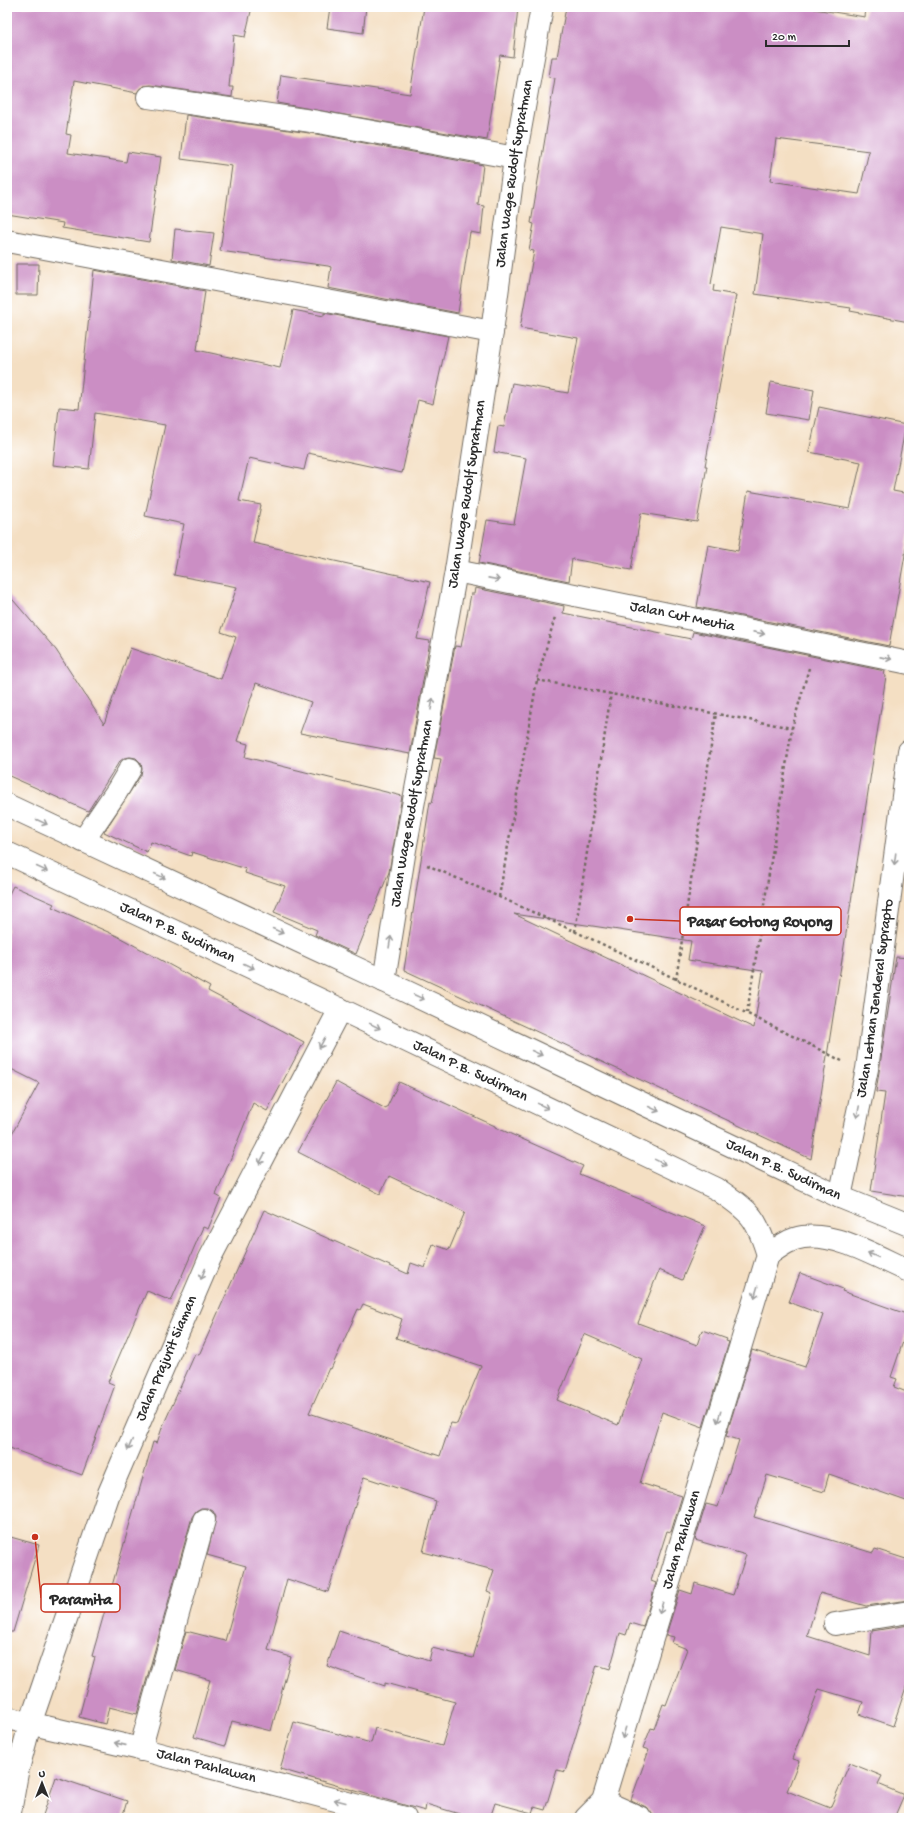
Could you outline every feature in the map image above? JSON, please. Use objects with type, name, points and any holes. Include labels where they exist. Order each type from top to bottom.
[{"type":"street","name":"Jalan Wage Rudolf Supratman","points":[[384,981],[404,855],[456,571],[492,332],[515,158],[542,7]]},
{"type":"street","points":[[148,97],[318,122],[515,158]]},
{"type":"street","points":[[7,241],[492,332]]},
{"type":"street","name":"Jalan Cut Meutia","points":[[456,571],[909,663]]},
{"type":"street","name":"Jalan Letnan Jenderal Suprapto","points":[[840,1197],[867,1069],[909,751]]},
{"type":"street","points":[[83,840],[117,791],[130,769]]},
{"type":"street","name":"Jalan P.B. Sudirman","points":[[7,805],[384,981],[840,1197],[909,1226]]},
{"type":"street","name":"Jalan P.B. Sudirman","points":[[7,853],[340,1009],[717,1189],[752,1215],[761,1234],[768,1255]]},
{"type":"street","name":"Jalan Prajurit Siaman","points":[[9,1818],[17,1773],[30,1724],[109,1493],[207,1265],[340,1009]]},
{"type":"street","points":[[768,1255],[787,1242],[802,1237],[824,1236],[909,1271]]},
{"type":"street","name":"Jalan Pahlawan","points":[[586,1818],[603,1801],[768,1255]]},
{"type":"street","points":[[142,1750],[144,1736],[204,1520]]},
{"type":"street","points":[[835,1624],[909,1612]]},
{"type":"street","name":"Jalan Pahlawan","points":[[7,1718],[142,1750],[405,1818]]},
{"type":"street","points":[[603,1801],[640,1818]]},
{"type":"path","points":[[499,897],[537,680],[555,614]]},
{"type":"path","points":[[747,1013],[792,728],[809,666]]},
{"type":"path","points":[[537,680],[792,728]]},
{"type":"path","points":[[574,932],[611,694]]},
{"type":"path","points":[[676,980],[716,713]]},
{"type":"path","points":[[420,862],[499,897],[747,1013],[842,1061]]},
{"type":"path","points":[[841,1069],[843,1053]]},
{"type":"building","points":[[7,7],[252,7],[245,37],[234,35],[229,87],[233,87],[232,97],[150,85],[143,86],[137,93],[74,81],[66,134],[71,135],[68,153],[126,162],[128,152],[161,157],[149,242],[62,228],[63,223],[7,214]]},
{"type":"building","points":[[330,7],[366,7],[363,33],[327,28]]},
{"type":"building","points":[[424,7],[518,7],[513,57],[500,55],[487,140],[277,103],[281,75],[410,94]]},
{"type":"building","points":[[566,7],[814,7],[814,9],[865,17],[866,7],[909,7],[909,322],[850,311],[851,308],[755,294],[763,234],[721,227],[711,284],[714,285],[713,291],[736,295],[705,466],[707,466],[697,522],[641,513],[631,570],[572,559],[569,581],[479,563],[487,520],[514,524],[526,458],[494,452],[498,426],[504,427],[512,383],[568,393],[578,338],[520,328],[534,251],[529,250],[534,224],[531,223],[555,78],[549,77],[552,57],[557,57]],"holes":[[[776,139],[869,151],[859,194],[770,181]]]},
{"type":"building","points":[[186,115],[316,134],[483,165],[478,205],[484,206],[481,234],[470,232],[458,313],[328,288],[331,267],[328,266],[220,251],[232,166],[181,159]]},
{"type":"building","points":[[175,229],[214,233],[209,266],[172,259]]},
{"type":"building","points":[[16,264],[39,264],[38,295],[16,295]]},
{"type":"building","points":[[94,270],[205,291],[197,350],[280,368],[293,310],[324,316],[324,313],[448,336],[433,404],[418,400],[402,473],[308,453],[304,470],[249,458],[239,501],[261,505],[253,543],[430,582],[417,639],[430,641],[410,754],[300,733],[311,702],[256,683],[237,741],[248,744],[245,757],[402,796],[389,872],[356,954],[315,935],[317,930],[274,912],[285,886],[245,873],[246,869],[192,852],[191,856],[151,842],[147,852],[104,832],[141,775],[141,763],[136,758],[124,758],[119,762],[88,811],[7,775],[7,593],[56,650],[104,724],[130,648],[221,679],[236,637],[221,632],[237,587],[174,575],[184,524],[145,516],[165,425],[95,413],[89,469],[53,465],[59,407],[79,409]]},
{"type":"building","points":[[771,382],[814,390],[809,420],[766,413]]},
{"type":"building","points":[[819,407],[906,425],[893,491],[909,494],[909,532],[889,646],[697,607],[708,545],[738,551],[748,491],[850,509],[861,462],[809,452]]},
{"type":"building","points":[[475,588],[564,606],[563,613],[691,639],[693,632],[885,671],[884,675],[886,676],[811,1159],[404,970],[430,802],[432,803],[441,759],[434,758],[455,646],[461,647],[471,594],[474,594]],"holes":[[[514,914],[691,941],[688,960],[763,971],[754,1028]]]},
{"type":"building","points":[[13,886],[54,904],[52,907],[117,936],[210,987],[208,991],[304,1042],[267,1111],[253,1103],[216,1195],[221,1198],[208,1229],[203,1227],[171,1301],[147,1291],[108,1382],[115,1385],[82,1475],[7,1447],[7,1143],[39,1083],[7,1067],[7,898]]},
{"type":"building","points":[[896,957],[909,958],[909,1197],[871,1191],[885,1093],[876,1092]]},
{"type":"building","points":[[336,1082],[386,1109],[399,1082],[583,1166],[579,1174],[705,1226],[682,1280],[659,1270],[638,1323],[697,1345],[702,1330],[727,1339],[726,1341],[729,1342],[703,1427],[662,1412],[640,1483],[682,1496],[671,1532],[667,1531],[651,1581],[656,1583],[643,1627],[630,1623],[626,1635],[620,1633],[610,1669],[597,1665],[565,1772],[557,1770],[545,1810],[534,1807],[532,1813],[495,1803],[490,1818],[473,1818],[426,1804],[425,1811],[280,1769],[294,1722],[371,1743],[375,1728],[442,1746],[455,1702],[385,1683],[385,1686],[327,1666],[339,1631],[429,1661],[432,1648],[473,1658],[492,1593],[487,1591],[494,1570],[423,1552],[436,1501],[364,1477],[328,1592],[287,1579],[268,1650],[291,1657],[271,1731],[232,1721],[225,1746],[194,1737],[210,1680],[175,1670],[186,1631],[225,1641],[246,1566],[207,1555],[216,1517],[213,1511],[207,1508],[201,1508],[196,1511],[192,1517],[137,1714],[109,1707],[105,1724],[79,1717],[95,1657],[92,1656],[153,1442],[157,1443],[162,1428],[195,1354],[199,1355],[264,1210],[408,1274],[411,1263],[425,1268],[433,1244],[449,1250],[465,1212],[389,1176],[380,1194],[298,1152]],"holes":[[[363,1304],[402,1319],[396,1338],[481,1366],[457,1424],[451,1423],[440,1456],[309,1413],[358,1309],[360,1310]],[[584,1334],[642,1359],[618,1425],[557,1400]]]},
{"type":"building","points":[[800,1273],[843,1289],[842,1291],[909,1315],[909,1324],[891,1377],[897,1379],[894,1387],[909,1393],[909,1502],[829,1474],[824,1492],[767,1475],[754,1517],[873,1553],[875,1549],[909,1560],[909,1600],[866,1606],[820,1593],[807,1636],[870,1656],[872,1631],[909,1625],[909,1678],[893,1726],[859,1714],[863,1702],[819,1689],[792,1759],[799,1761],[787,1791],[830,1808],[850,1763],[882,1776],[878,1784],[904,1795],[894,1818],[660,1818],[653,1815],[646,1807],[631,1800],[649,1750],[643,1748],[651,1728],[654,1729],[663,1704],[666,1705],[687,1649],[672,1643],[674,1637],[666,1635],[680,1590],[692,1594],[695,1583],[733,1595],[746,1555],[695,1540],[706,1504],[718,1507],[739,1440],[726,1436],[752,1350],[805,1367],[823,1315],[789,1302]]},
{"type":"building","points":[[7,1536],[39,1545],[13,1632],[7,1632]]},
{"type":"building","points":[[56,1777],[127,1801],[122,1818],[42,1818]]},
{"type":"place","name":"Pasar Gotong Royong","points":[[630,919]]},
{"type":"place","name":"Paramita","points":[[35,1537]]}]
